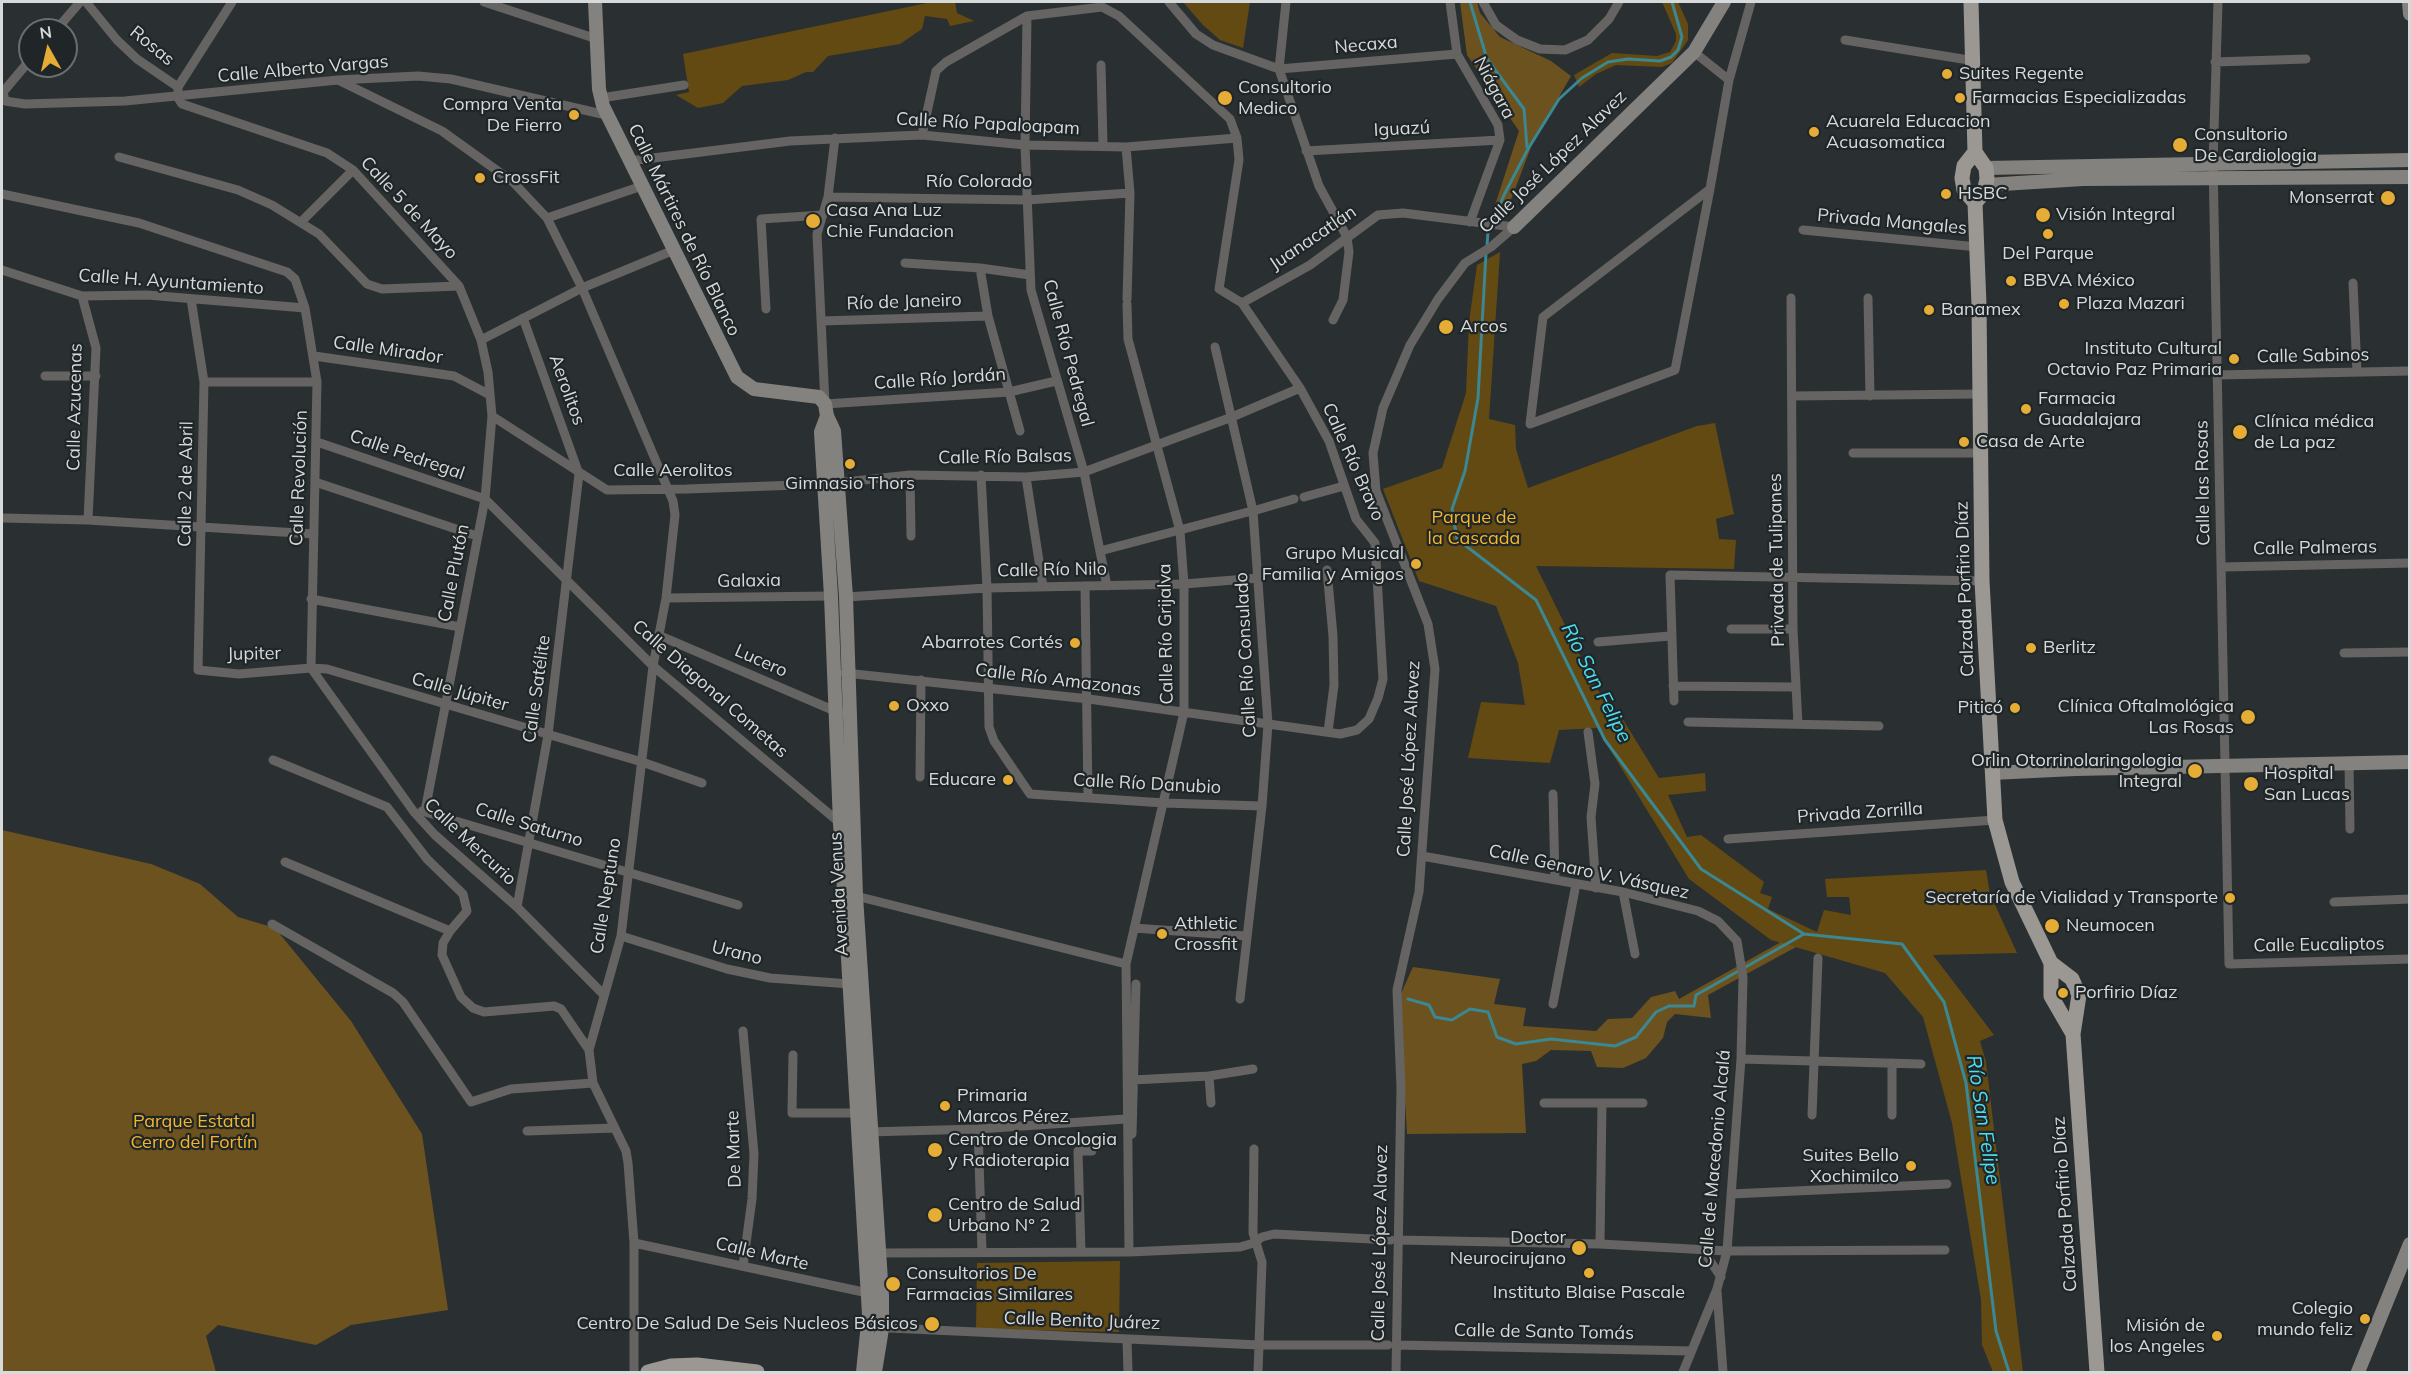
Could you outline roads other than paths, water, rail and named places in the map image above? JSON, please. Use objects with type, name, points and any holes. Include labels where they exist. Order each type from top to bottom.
[{"type":"main road","name":"Calle Mártires de Río Blanco","points":[[595,2],[601,98],[606,115],[740,381],[754,389],[817,396],[826,410]]},
{"type":"main road","name":"Calle José López Alavez","points":[[1514,227],[1694,52],[1724,2]]},
{"type":"main road","points":[[1971,2],[1975,61],[1975,152],[1986,168],[1986,185],[1975,203],[1964,190],[1962,178],[1964,166],[1975,152]]},
{"type":"main road","points":[[2409,2],[2409,14]]},
{"type":"main road","points":[[1986,185],[2409,160]]},
{"type":"main road","points":[[1986,168],[2213,170],[2409,177]]},
{"type":"main road","name":"Calzada Porfirio Díaz","points":[[1975,203],[1978,247],[1982,581],[1995,820],[2012,882],[2051,963],[2051,996],[2073,1034]]},
{"type":"main road","name":"Avenida Venus","points":[[826,410],[821,432],[832,483],[838,596],[849,673],[850,984],[864,1113]]},
{"type":"main road","name":"Avenida Venus","points":[[838,596],[833,672],[840,823],[850,895],[865,1132],[868,1327],[863,1372]]},
{"type":"main road","points":[[1992,773],[2224,765],[2409,762]]},
{"type":"main road","name":"Calzada Porfirio Díaz","points":[[2051,963],[2072,979],[2077,986],[2079,1004],[2073,1034],[2097,1372]]},
{"type":"main road","name":"Avenida Venus","points":[[865,1132],[882,1296],[882,1329],[875,1372]]},
{"type":"main road","points":[[2358,1372],[2409,1244]]},
{"type":"main road","points":[[648,1372],[671,1366],[697,1365],[757,1372]]},
{"type":"street","points":[[66,18],[80,2]]},
{"type":"street","name":"Rosas","points":[[86,2],[117,40],[137,59],[177,87]]},
{"type":"street","points":[[178,98],[177,87],[232,2]]},
{"type":"street","points":[[484,2],[597,39]]},
{"type":"street","points":[[1169,2],[1196,34],[1213,45],[1279,69]]},
{"type":"street","points":[[1286,2],[1279,69],[1319,186],[1347,237],[1349,252],[1343,300],[1333,320]]},
{"type":"street","name":"Niágara","points":[[1450,2],[1456,54],[1498,125],[1500,140],[1470,222]]},
{"type":"street","points":[[1483,2],[1496,25],[1517,40],[1540,49],[1565,50],[1588,40],[1609,19],[1618,2]]},
{"type":"street","points":[[1710,189],[1543,317],[1530,424],[1675,370],[1710,189],[1730,80],[1751,2]]},
{"type":"street","name":"Calle las Rosas","points":[[2218,2],[2213,170],[2229,963]]},
{"type":"street","points":[[922,135],[936,72],[946,62],[1027,16],[1102,7],[1119,16],[1230,118],[1237,138],[1239,160],[1219,289],[1242,303]]},
{"type":"street","name":"Calle Río Pedregal","points":[[1027,16],[1025,145],[1032,299],[1084,472],[1107,586]]},
{"type":"street","points":[[1845,39],[1975,61]]},
{"type":"street","points":[[1694,52],[1730,80]]},
{"type":"street","name":"Necaxa","points":[[1279,69],[1456,54]]},
{"type":"street","points":[[2216,62],[2306,59]]},
{"type":"street","points":[[1101,65],[1103,146]]},
{"type":"street","points":[[2,96],[18,75]]},
{"type":"street","name":"Calle Alberto Vargas","points":[[2,96],[5,101],[25,104],[178,98],[338,80],[418,76],[451,79],[606,115]]},
{"type":"street","name":"Calle Neptuno","points":[[338,80],[442,132],[513,182],[547,218],[582,288],[670,490],[675,514],[666,598],[653,666],[621,936],[589,1050],[593,1083],[615,1128],[628,1163],[634,1243],[634,1372]]},
{"type":"street","points":[[601,98],[684,85]]},
{"type":"street","name":"Calle 5 de Mayo","points":[[178,98],[182,104],[327,153],[353,170],[459,286],[481,340]]},
{"type":"street","name":"Calle Río Papaloapam","points":[[629,160],[767,143],[835,138],[922,135],[1025,145],[1126,147],[1237,138]]},
{"type":"street","points":[[826,410],[817,234],[828,197],[835,138]]},
{"type":"street","name":"Iguazú","points":[[1306,151],[1500,140]]},
{"type":"street","name":"Calle Río Grijalva","points":[[1126,147],[1130,193],[1128,339],[1180,531],[1184,584],[1184,712],[1126,964],[1126,1147]]},
{"type":"street","points":[[119,157],[238,190],[302,221],[319,234],[367,284],[382,289],[459,286]]},
{"type":"street","points":[[302,221],[353,170]]},
{"type":"street","points":[[547,218],[642,186]]},
{"type":"street","name":"Río Colorado","points":[[828,197],[1027,200],[1130,193]]},
{"type":"street","name":"Calle Revolución","points":[[2,194],[140,223],[287,272],[296,279],[305,308],[317,382],[311,668]]},
{"type":"street","name":"Juanacatlán","points":[[1242,303],[1310,265],[1378,215],[1403,213],[1514,227]]},
{"type":"street","points":[[766,309],[761,219],[823,215]]},
{"type":"street","name":"Calle José López Alavez","points":[[1396,1372],[1392,1345],[1401,1088],[1397,990],[1419,892],[1434,654],[1428,624],[1373,481],[1373,453],[1383,408],[1410,345],[1465,263],[1491,248],[1514,227]]},
{"type":"street","name":"Privada Mangales","points":[[1803,230],[1978,247]]},
{"type":"street","points":[[481,340],[582,288],[674,250]]},
{"type":"street","points":[[905,263],[980,268],[1030,275]]},
{"type":"street","points":[[980,268],[988,316],[1020,431]]},
{"type":"street","name":"Calle H. Ayuntamiento","points":[[2,270],[82,296],[147,295],[305,308]]},
{"type":"street","points":[[2353,283],[2357,372]]},
{"type":"street","name":"Calle Azucenas","points":[[82,296],[96,348],[88,520]]},
{"type":"street","name":"Privada de Tulipanes","points":[[1791,298],[1793,629],[1798,724]]},
{"type":"street","points":[[1868,298],[1870,396]]},
{"type":"street","name":"Calle 2 de Abril","points":[[191,299],[204,382],[203,528],[198,670]]},
{"type":"street","name":"Calle Río Bravo","points":[[1242,303],[1300,388],[1325,432],[1356,519],[1375,543],[1383,679],[1369,719],[1350,733]]},
{"type":"street","name":"Río de Janeiro","points":[[821,321],[988,316]]},
{"type":"street","name":"Aerolitos","points":[[523,318],[579,474]]},
{"type":"street","name":"Calle Plutón","points":[[425,811],[485,499],[492,416],[481,340]]},
{"type":"street","name":"Calle Río Consulado","points":[[1215,348],[1232,417],[1251,512],[1259,578],[1268,724],[1263,806],[1240,999]]},
{"type":"street","name":"Calle Mirador","points":[[314,356],[454,376],[490,395]]},
{"type":"street","name":"Calle Sabinos","points":[[2217,375],[2409,370]]},
{"type":"street","points":[[45,376],[96,376]]},
{"type":"street","name":"Calle Río Jordán","points":[[826,410],[1009,392],[1056,381]]},
{"type":"street","points":[[204,382],[317,382]]},
{"type":"street","name":"Calle Río Balsas","points":[[832,483],[910,475],[1026,477],[1084,472],[1158,446],[1300,388]]},
{"type":"street","points":[[1792,396],[1979,394]]},
{"type":"street","name":"Calle Aerolitos","points":[[492,416],[607,490],[670,490],[832,483]]},
{"type":"street","name":"Calle Pedregal","points":[[317,442],[485,499]]},
{"type":"street","points":[[1853,453],[1981,453]]},
{"type":"street","name":"Calle Satélite","points":[[517,907],[548,735],[579,474]]},
{"type":"street","points":[[910,475],[911,536]]},
{"type":"street","points":[[981,475],[987,588],[988,687]]},
{"type":"street","points":[[1026,477],[1043,587]]},
{"type":"street","points":[[315,482],[477,536]]},
{"type":"street","points":[[1100,551],[1344,486]]},
{"type":"street","name":"Calle Diagonal Cometas","points":[[485,499],[653,666],[840,823]]},
{"type":"street","points":[[2,518],[88,520],[314,534]]},
{"type":"street","name":"Calle Río Bravo","points":[[1375,543],[1393,534]]},
{"type":"street","name":"Calle Palmeras","points":[[2222,567],[2409,563]]},
{"type":"street","points":[[1327,570],[1334,675],[1329,732]]},
{"type":"street","points":[[1674,701],[1670,636],[1670,574],[1982,581]]},
{"type":"street","name":"Calle Río Nilo","points":[[838,596],[987,588],[1184,584],[1259,578]]},
{"type":"street","points":[[1085,586],[1089,699],[1088,797]]},
{"type":"street","name":"Galaxia","points":[[666,598],[838,596]]},
{"type":"street","points":[[311,599],[460,627]]},
{"type":"street","points":[[1731,629],[1793,629]]},
{"type":"street","name":"Lucero","points":[[658,634],[850,716]]},
{"type":"street","points":[[1598,642],[1670,636]]},
{"type":"street","points":[[2344,653],[2409,652]]},
{"type":"street","name":"Jupiter","points":[[198,670],[261,673],[311,668]]},
{"type":"street","name":"Calle Júpiter","points":[[311,668],[327,669],[642,762],[702,783]]},
{"type":"street","name":"Calle Mercurio","points":[[311,668],[414,812],[435,835],[517,907],[604,995]]},
{"type":"street","name":"Calle Río Amazonas","points":[[833,672],[988,687],[1350,733]]},
{"type":"street","points":[[920,777],[921,680]]},
{"type":"street","points":[[1673,686],[1796,687]]},
{"type":"street","name":"Calle Río Danubio","points":[[988,687],[989,727],[994,741],[1030,794],[1164,803],[1263,806]]},
{"type":"street","points":[[1688,722],[1879,726]]},
{"type":"street","points":[[1588,732],[1595,784],[1591,818],[1596,888]]},
{"type":"street","points":[[273,760],[387,807],[427,859],[466,900],[467,911],[442,943],[442,955],[461,997],[473,1008],[484,1012],[554,1006],[561,1009],[589,1050]]},
{"type":"street","points":[[2349,763],[2350,829]]},
{"type":"street","points":[[1553,794],[1555,880]]},
{"type":"street","name":"Calle Saturno","points":[[414,812],[425,811],[738,904]]},
{"type":"street","name":"Privada Zorrilla","points":[[1728,839],[1995,820]]},
{"type":"street","name":"Calle Genaro V. Vásquez","points":[[1422,856],[1623,892],[1698,911],[1718,921],[1737,941],[1742,960],[1743,978]]},
{"type":"street","points":[[285,862],[450,930]]},
{"type":"street","points":[[1553,1004],[1561,952],[1576,884]]},
{"type":"street","points":[[1623,892],[1635,954]]},
{"type":"street","points":[[850,895],[1126,964]]},
{"type":"street","points":[[2334,902],[2409,899]]},
{"type":"street","points":[[272,924],[393,993],[402,1002],[471,1102],[512,1089],[593,1083]]},
{"type":"street","points":[[1134,928],[1246,936]]},
{"type":"street","name":"Urano","points":[[621,936],[728,969],[770,978],[850,984]]},
{"type":"street","points":[[1812,1115],[1818,958]]},
{"type":"street","name":"Calle Eucaliptos","points":[[2229,963],[2409,959]]},
{"type":"street","name":"Calle de Macedonio Alcalá","points":[[1683,1372],[1717,1289],[1727,1251],[1741,1059],[1743,978]]},
{"type":"street","points":[[1129,1252],[1126,1147],[1132,1139],[1136,984]]},
{"type":"street","name":"De Marte","points":[[743,1031],[754,1154],[752,1199],[743,1266]]},
{"type":"street","points":[[793,1055],[792,1113],[864,1113]]},
{"type":"street","points":[[1741,1059],[1921,1064]]},
{"type":"street","points":[[1892,1063],[1892,1115]]},
{"type":"street","points":[[1132,1080],[1209,1076],[1253,1069]]},
{"type":"street","points":[[1209,1076],[1211,1103]]},
{"type":"street","points":[[1544,1103],[1643,1103]]},
{"type":"street","points":[[1600,1244],[1602,1103]]},
{"type":"street","points":[[865,1132],[978,1130],[1126,1119]]},
{"type":"street","points":[[527,1131],[615,1128]]},
{"type":"street","points":[[978,1130],[982,1252]]},
{"type":"street","points":[[1254,1149],[1254,1243],[1262,1262],[1258,1372]]},
{"type":"street","points":[[1081,1252],[1078,1151],[1092,1151]]},
{"type":"street","points":[[1731,1194],[1947,1184]]},
{"type":"street","points":[[879,1253],[1129,1252],[1240,1247],[1254,1243],[1262,1236],[1274,1234],[1394,1240],[1600,1244],[1727,1251],[1945,1250]]},
{"type":"street","name":"Calle Marte","points":[[634,1243],[882,1296]]},
{"type":"street","points":[[1702,1249],[1721,1277]]},
{"type":"street","points":[[1717,1289],[1723,1372]]},
{"type":"street","name":"Calle Benito Juárez","points":[[868,1327],[1259,1345]]},
{"type":"street","points":[[1127,1340],[1128,1372]]},
{"type":"street","name":"Calle de Santo Tomás","points":[[1259,1345],[1392,1345],[1691,1351]]},
{"type":"waterway","points":[[1470,2],[1487,59],[1524,109],[1527,147]]},
{"type":"waterway","name":"Río San Felipe","points":[[1487,246],[1488,231],[1505,193],[1528,149],[1559,99],[1582,78],[1608,62],[1628,59],[1660,61],[1671,57],[1678,50],[1682,37],[1672,2]]},
{"type":"waterway","name":"Río San Felipe","points":[[1486,253],[1478,398],[1465,471],[1452,509],[1457,539],[1536,600],[1605,740],[1701,869],[1804,934],[1902,944],[1944,1002],[1966,1083],[1996,1331],[2009,1372]]},
{"type":"waterway","points":[[1408,999],[1429,1005],[1435,1017],[1452,1020],[1470,1009],[1488,1012],[1497,1037],[1516,1044],[1551,1039],[1615,1046],[1636,1037],[1656,1012],[1669,1006],[1694,1006],[1696,995],[1804,934]]},
{"type":"place","name":"Suites Regente","points":[[1947,74]]},
{"type":"place","name":"Consultorio Medico","points":[[1225,98]]},
{"type":"place","name":"Farmacias Especializadas","points":[[1960,98]]},
{"type":"place","name":"Compra Venta De Fierro","points":[[574,115]]},
{"type":"place","name":"Acuarela Educacion Acuasomatica","points":[[1814,132]]},
{"type":"place","name":"Consultorio De Cardiologia","points":[[2180,145]]},
{"type":"place","name":"CrossFit","points":[[480,178]]},
{"type":"place","name":"HSBC","points":[[1946,194]]},
{"type":"place","name":"Monserrat","points":[[2388,198]]},
{"type":"place","name":"Visión Integral","points":[[2043,215]]},
{"type":"place","name":"Casa Ana Luz Chie Fundacion","points":[[813,221]]},
{"type":"place","name":"Del Parque","points":[[2048,234]]},
{"type":"place","name":"BBVA México","points":[[2011,281]]},
{"type":"place","name":"Plaza Mazari","points":[[2064,304]]},
{"type":"place","name":"Banamex","points":[[1929,310]]},
{"type":"place","name":"Arcos","points":[[1446,327]]},
{"type":"place","name":"Instituto Cultural Octavio Paz Primaria","points":[[2234,359]]},
{"type":"place","name":"Farmacia Guadalajara","points":[[2026,409]]},
{"type":"place","name":"Clínica médica de La paz","points":[[2240,432]]},
{"type":"place","name":"Casa de Arte","points":[[1964,442]]},
{"type":"place","name":"Gimnasio Thors","points":[[850,464]]},
{"type":"place","name":"Grupo Musical Familia y Amigos","points":[[1416,564]]},
{"type":"place","name":"Abarrotes Cortés","points":[[1075,643]]},
{"type":"place","name":"Berlitz","points":[[2031,648]]},
{"type":"place","name":"Oxxo","points":[[894,706]]},
{"type":"place","name":"Piticó","points":[[2015,708]]},
{"type":"place","name":"Clínica Oftalmológica Las Rosas","points":[[2248,717]]},
{"type":"place","name":"Orlin Otorrinolaringologia Integral","points":[[2195,771]]},
{"type":"place","name":"Educare","points":[[1008,780]]},
{"type":"place","name":"Hospital San Lucas","points":[[2251,784]]},
{"type":"place","name":"Secretaría de Vialidad y Transporte","points":[[2230,898]]},
{"type":"place","name":"Neumocen","points":[[2052,926]]},
{"type":"place","name":"Athletic Crossfit","points":[[1162,934]]},
{"type":"place","name":"Porfirio Díaz","points":[[2063,993]]},
{"type":"place","name":"Primaria Marcos Pérez","points":[[945,1106]]},
{"type":"place","name":"Centro de Oncologia y Radioterapia","points":[[935,1150]]},
{"type":"place","name":"Suites Bello Xochimilco","points":[[1911,1166]]},
{"type":"place","name":"Centro de Salud Urbano N° 2","points":[[935,1215]]},
{"type":"place","name":"Doctor Neurocirujano","points":[[1579,1248]]},
{"type":"place","name":"Instituto Blaise Pascale","points":[[1589,1273]]},
{"type":"place","name":"Consultorios De Farmacias Similares","points":[[893,1284]]},
{"type":"place","name":"Colegio mundo feliz","points":[[2365,1319]]},
{"type":"place","name":"Centro De Salud De Seis Nucleos Básicos","points":[[932,1324]]},
{"type":"place","name":"Misión de los Angeles","points":[[2217,1336]]},
{"type":"park label","name":"Parque de la Cascada","points":[[1474,528]]},
{"type":"park label","name":"Parque Estatal Cerro del Fortín","points":[[194,1132]]}]
